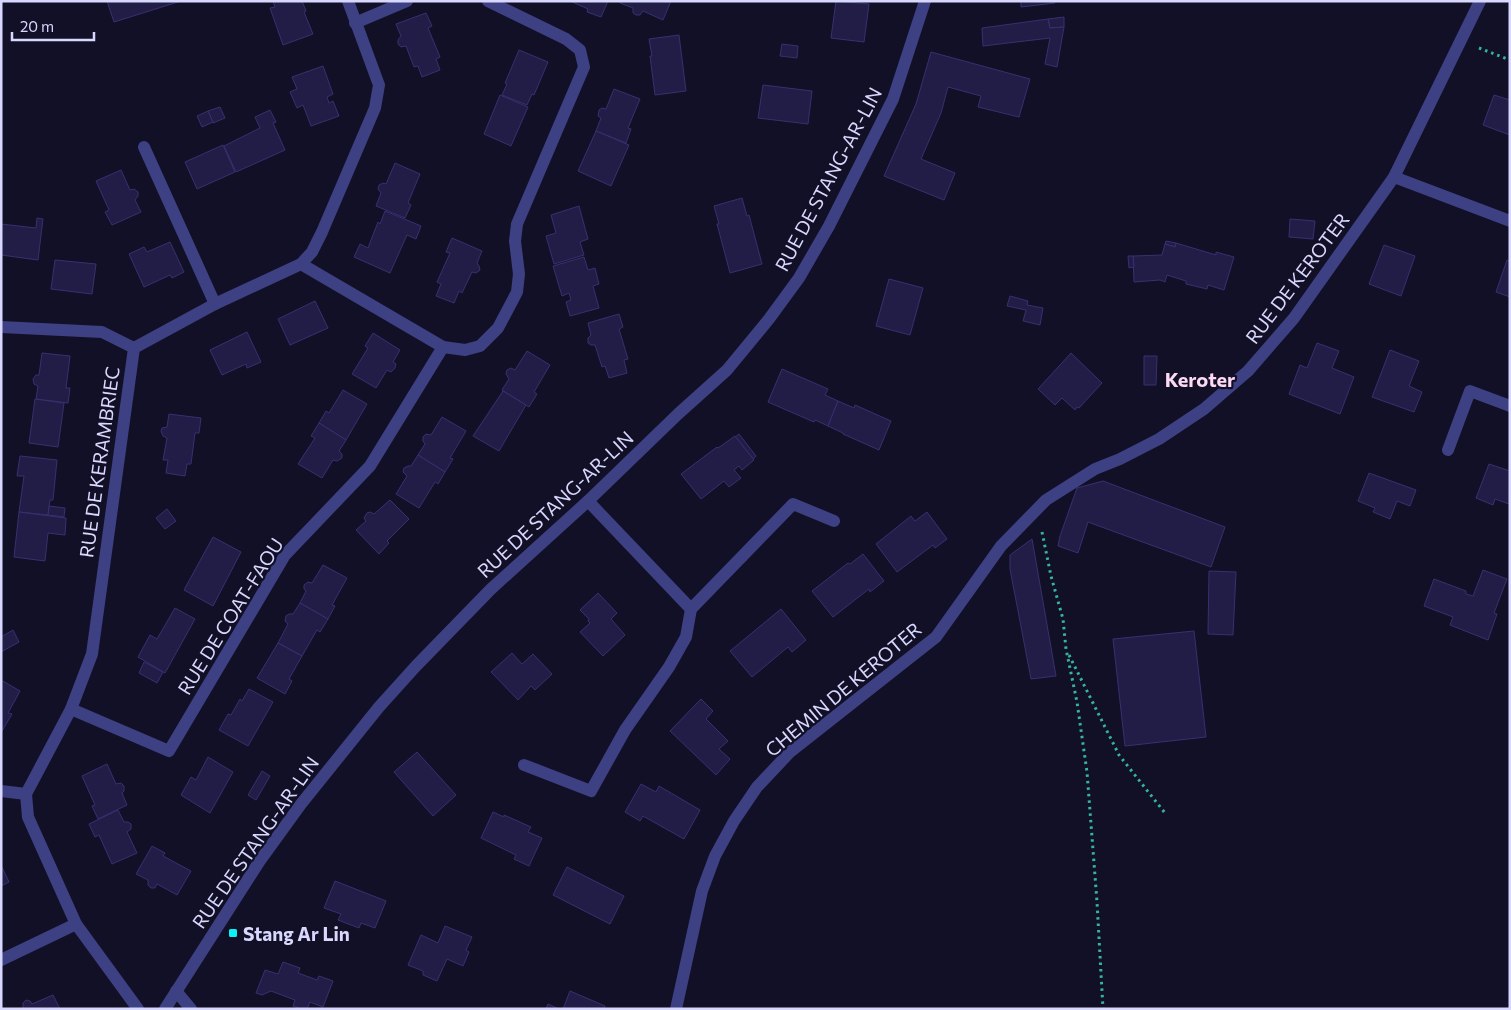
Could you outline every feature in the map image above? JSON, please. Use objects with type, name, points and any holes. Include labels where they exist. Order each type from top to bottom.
[{"type":"street","points":[[348,1],[379,85],[375,108],[322,232],[312,252],[302,264],[443,347],[465,350],[480,346],[498,328],[517,292],[519,274],[515,241],[517,224],[584,67],[580,50],[566,39],[488,1]]},
{"type":"street","points":[[356,23],[407,1]]},
{"type":"street","name":"RUE DE STANG-AR-LIN","points":[[165,1009],[259,862],[300,804],[379,707],[491,589],[727,370],[769,319],[799,278],[829,226],[893,99],[925,1]]},
{"type":"street","name":"RUE DE KEROTER","points":[[1001,546],[1046,500],[1096,469],[1159,439],[1204,409],[1248,371],[1294,318],[1394,177],[1480,1]]},
{"type":"street","points":[[144,147],[215,304]]},
{"type":"street","points":[[1394,177],[1510,221]]},
{"type":"street","name":"RUE DE KERAMBRIEC","points":[[26,794],[71,709],[92,654],[134,348],[215,304],[302,264]]},
{"type":"street","points":[[1,327],[102,332],[134,348]]},
{"type":"street","name":"RUE DE COAT-FAOU","points":[[71,709],[169,750],[285,555],[370,466],[443,347]]},
{"type":"street","points":[[1448,450],[1470,391],[1510,406]]},
{"type":"street","points":[[588,501],[691,609]]},
{"type":"street","points":[[524,765],[591,791],[625,730],[669,667],[686,638],[691,609],[793,504],[834,521]]},
{"type":"street","name":"CHEMIN DE KEROTER","points":[[676,1009],[702,891],[715,856],[734,821],[753,794],[790,752],[936,638],[1001,546]]},
{"type":"street","points":[[1,791],[26,794],[28,818],[76,924],[138,1009]]},
{"type":"street","points":[[1,960],[76,924]]},
{"type":"street","points":[[176,992],[191,1009]]},
{"type":"path","points":[[1460,41],[1510,60]]},
{"type":"path","points":[[1037,509],[1051,576],[1063,619],[1066,650],[1087,772],[1103,1009]]},
{"type":"path","points":[[1066,650],[1119,755],[1165,813]]},
{"type":"building","points":[[107,1],[181,1],[114,22]]},
{"type":"building","points":[[273,1],[302,1],[306,11],[304,12],[313,34],[283,45],[270,8],[275,7]]},
{"type":"building","points":[[570,1],[608,1],[601,17],[587,12],[588,9]]},
{"type":"building","points":[[621,1],[671,1],[663,20],[643,11],[640,15],[636,15],[633,13],[633,8],[620,3]]},
{"type":"building","points":[[836,1],[869,4],[864,42],[831,38]]},
{"type":"building","points":[[1021,1],[1054,1],[1055,3],[1021,7]]},
{"type":"building","points":[[426,13],[432,26],[428,28],[440,57],[436,59],[440,70],[422,77],[418,66],[414,67],[406,46],[401,47],[398,44],[401,36],[396,24]]},
{"type":"building","points":[[1064,17],[1064,27],[1050,28],[1048,19]]},
{"type":"building","points":[[1048,19],[1050,28],[1064,27],[1057,67],[1045,64],[1050,38],[983,46],[982,28]]},
{"type":"building","points":[[679,35],[686,91],[655,95],[649,39]]},
{"type":"building","points":[[782,44],[798,46],[797,58],[780,56]]},
{"type":"building","points":[[519,50],[548,62],[534,95],[532,94],[527,105],[502,95]]},
{"type":"building","points":[[931,52],[1030,79],[1019,117],[978,107],[981,96],[948,87],[941,113],[921,159],[955,173],[944,200],[884,176],[916,104]]},
{"type":"building","points":[[323,66],[333,94],[327,97],[329,103],[333,101],[339,116],[311,126],[303,105],[297,108],[290,92],[297,89],[292,77]]},
{"type":"building","points":[[763,85],[812,91],[808,124],[758,118]]},
{"type":"building","points":[[614,89],[640,99],[628,128],[631,129],[626,143],[596,131],[601,118],[598,116],[599,110],[602,108],[606,109]]},
{"type":"building","points":[[500,95],[528,107],[511,146],[484,134]]},
{"type":"building","points":[[1494,95],[1510,100],[1510,135],[1483,125]]},
{"type":"building","points":[[220,107],[225,118],[213,123],[208,111]]},
{"type":"building","points":[[270,110],[276,122],[273,123],[285,150],[236,172],[224,146],[260,128],[255,117]]},
{"type":"building","points":[[208,111],[213,122],[202,127],[197,116]]},
{"type":"building","points":[[596,131],[629,145],[611,186],[578,171]]},
{"type":"building","points":[[223,145],[235,172],[197,189],[185,162]]},
{"type":"building","points":[[395,163],[420,174],[408,203],[411,205],[405,218],[376,206],[381,193],[378,189],[379,185],[386,184]]},
{"type":"building","points":[[121,170],[130,190],[134,189],[138,192],[135,200],[141,212],[112,225],[105,212],[109,210],[96,181]]},
{"type":"building","points":[[742,198],[747,216],[749,215],[762,264],[730,273],[714,206]]},
{"type":"building","points":[[579,206],[588,239],[580,242],[584,255],[554,264],[546,236],[556,233],[551,215]]},
{"type":"building","points":[[385,211],[421,226],[416,239],[407,235],[390,273],[354,257],[360,244],[368,248],[378,222],[380,224]]},
{"type":"building","points":[[37,218],[43,219],[38,260],[1,255],[1,224],[36,228]]},
{"type":"building","points":[[1290,219],[1315,221],[1313,239],[1289,237]]},
{"type":"building","points":[[452,238],[482,251],[477,263],[480,270],[476,273],[472,272],[462,293],[459,291],[454,303],[436,296],[441,284],[437,282],[450,253],[446,252]]},
{"type":"building","points":[[1166,241],[1176,243],[1175,247],[1165,244]]},
{"type":"building","points":[[170,242],[184,272],[172,278],[170,275],[144,287],[129,254],[144,247],[147,252]]},
{"type":"building","points":[[1176,243],[1216,255],[1216,252],[1234,257],[1224,290],[1208,285],[1207,289],[1186,284],[1186,281],[1167,275],[1165,282],[1160,280],[1134,282],[1133,256],[1162,255],[1165,244],[1175,247]]},
{"type":"building","points":[[1384,245],[1415,256],[1401,296],[1369,284]]},
{"type":"building","points":[[1128,256],[1133,256],[1134,267],[1129,268]]},
{"type":"building","points":[[584,257],[588,270],[595,268],[599,284],[593,286],[599,308],[570,316],[566,302],[571,300],[569,293],[562,296],[553,266]]},
{"type":"building","points":[[55,260],[96,264],[92,294],[51,289]]},
{"type":"building","points":[[1507,260],[1510,261],[1510,297],[1496,292]]},
{"type":"building","points":[[889,279],[923,288],[910,335],[876,326]]},
{"type":"building","points":[[1010,296],[1028,301],[1027,305],[1043,308],[1040,325],[1023,321],[1026,310],[1007,306]]},
{"type":"building","points":[[315,301],[328,328],[290,345],[278,319]]},
{"type":"building","points":[[619,314],[623,327],[619,329],[628,359],[624,360],[627,373],[609,378],[605,366],[602,367],[595,345],[588,343],[588,338],[591,335],[588,323]]},
{"type":"building","points":[[247,332],[261,362],[247,368],[246,364],[222,375],[210,350]]},
{"type":"building","points":[[373,333],[400,350],[393,362],[396,364],[395,368],[391,372],[387,370],[376,388],[352,374],[368,348],[365,346]]},
{"type":"building","points":[[1317,343],[1339,351],[1332,368],[1354,377],[1340,414],[1289,394],[1300,365],[1307,368]]},
{"type":"building","points":[[1390,350],[1419,361],[1409,386],[1422,392],[1414,412],[1372,397]]},
{"type":"building","points":[[527,351],[550,365],[534,392],[537,394],[529,407],[502,390],[509,379],[506,374],[507,370],[511,368],[515,370]]},
{"type":"building","points":[[42,353],[70,356],[66,388],[70,388],[68,403],[36,399],[38,386],[34,384],[33,379],[36,375],[39,375]]},
{"type":"building","points":[[1071,353],[1102,383],[1075,410],[1062,398],[1055,405],[1038,389]]},
{"type":"building","points":[[1144,356],[1157,356],[1156,385],[1144,385]]},
{"type":"building","points":[[782,369],[828,389],[825,395],[838,401],[828,426],[768,402]]},
{"type":"building","points":[[343,390],[367,404],[346,440],[319,423],[326,411],[329,413]]},
{"type":"building","points":[[503,391],[526,405],[499,451],[473,436]]},
{"type":"building","points":[[35,399],[64,403],[58,447],[29,443]]},
{"type":"building","points":[[838,401],[854,408],[855,405],[891,421],[879,450],[828,426]]},
{"type":"building","points":[[169,414],[201,418],[199,433],[195,433],[191,464],[187,464],[185,476],[166,473],[168,460],[163,460],[167,438],[163,436],[161,431],[162,428],[167,427]]},
{"type":"building","points":[[442,417],[466,431],[450,458],[453,459],[445,472],[418,455],[425,444],[423,437],[426,434],[431,435]]},
{"type":"building","points":[[319,423],[346,440],[339,451],[342,454],[342,458],[337,461],[333,460],[322,478],[298,464],[315,438],[311,436]]},
{"type":"building","points":[[739,434],[756,456],[753,459],[735,437]]},
{"type":"building","points":[[735,436],[754,460],[742,470],[739,466],[734,470],[741,478],[729,487],[724,481],[701,499],[681,474]]},
{"type":"building","points":[[418,455],[445,472],[438,484],[435,482],[419,508],[396,494],[407,476],[403,472],[404,468],[411,466]]},
{"type":"building","points":[[20,456],[57,460],[53,500],[50,500],[48,515],[19,512],[24,476],[17,476]]},
{"type":"building","points":[[1489,464],[1510,471],[1509,504],[1495,499],[1493,505],[1476,498]]},
{"type":"building","points":[[1369,473],[1416,490],[1410,506],[1397,501],[1390,519],[1373,512],[1375,508],[1358,501]]},
{"type":"building","points":[[1103,481],[1225,527],[1211,567],[1088,522],[1078,553],[1058,546],[1077,488]]},
{"type":"building","points":[[390,500],[409,519],[387,541],[389,543],[379,554],[356,530],[366,521],[364,518],[367,513],[374,514]]},
{"type":"building","points":[[49,506],[65,508],[64,517],[48,515]]},
{"type":"building","points":[[167,509],[176,521],[165,529],[156,518]]},
{"type":"building","points":[[19,512],[66,518],[65,535],[48,533],[45,561],[14,557]]},
{"type":"building","points":[[927,512],[947,539],[935,548],[933,545],[897,572],[876,544],[911,516],[915,521]]},
{"type":"building","points":[[213,537],[241,552],[213,606],[184,590]]},
{"type":"building","points":[[1032,539],[1056,676],[1031,679],[1010,569],[1010,555]]},
{"type":"building","points":[[863,554],[884,581],[870,592],[869,589],[833,617],[812,591],[848,563],[850,564]]},
{"type":"building","points":[[323,565],[347,578],[332,605],[335,606],[328,619],[300,603],[306,591],[304,585],[308,582],[312,583]]},
{"type":"building","points":[[1483,570],[1507,579],[1494,613],[1497,614],[1488,640],[1450,625],[1453,617],[1424,606],[1434,579],[1466,591],[1466,594],[1473,596]]},
{"type":"building","points":[[1209,571],[1236,572],[1233,635],[1208,634]]},
{"type":"building","points":[[598,593],[617,613],[611,619],[625,635],[603,656],[580,632],[590,623],[589,619],[580,610]]},
{"type":"building","points":[[300,603],[328,619],[320,632],[317,630],[302,656],[278,643],[288,624],[285,621],[286,616],[293,614]]},
{"type":"building","points":[[175,608],[195,619],[165,673],[138,657],[150,635],[157,639]]},
{"type":"building","points":[[781,609],[806,640],[792,652],[788,647],[752,677],[730,651]]},
{"type":"building","points":[[13,630],[19,642],[1,652],[1,637]]},
{"type":"building","points":[[1194,631],[1206,737],[1125,746],[1113,639]]},
{"type":"building","points":[[278,643],[302,656],[289,679],[292,681],[285,694],[257,678]]},
{"type":"building","points":[[512,653],[522,664],[533,654],[552,674],[535,690],[531,686],[518,700],[491,672]]},
{"type":"building","points":[[144,662],[163,672],[157,683],[139,673]]},
{"type":"building","points":[[1,680],[20,691],[8,713],[12,714],[2,731]]},
{"type":"building","points":[[249,689],[273,702],[248,746],[219,730],[228,714],[231,715],[240,699],[242,701]]},
{"type":"building","points":[[701,699],[713,711],[706,719],[728,741],[719,749],[730,759],[716,775],[670,731]]},
{"type":"building","points":[[417,752],[456,795],[433,816],[394,772]]},
{"type":"building","points":[[208,757],[233,772],[210,813],[181,795],[191,777],[196,780]]},
{"type":"building","points":[[107,764],[116,784],[121,783],[124,786],[122,793],[127,805],[98,819],[92,806],[95,805],[82,776]]},
{"type":"building","points":[[262,771],[270,776],[256,800],[248,795]]},
{"type":"building","points":[[641,784],[656,792],[659,786],[700,810],[684,839],[643,816],[640,821],[625,812]]},
{"type":"building","points":[[118,810],[124,822],[131,824],[131,829],[127,832],[137,853],[112,864],[99,835],[95,837],[89,824]]},
{"type":"building","points":[[493,812],[531,827],[528,832],[542,838],[529,866],[514,859],[516,855],[481,838]]},
{"type":"building","points":[[152,846],[165,853],[163,856],[191,871],[177,895],[157,884],[155,888],[151,888],[148,885],[148,880],[136,874]]},
{"type":"building","points":[[1,865],[9,882],[1,886]]},
{"type":"building","points":[[567,867],[624,896],[610,924],[553,895]]},
{"type":"building","points":[[335,881],[386,901],[375,928],[361,923],[359,928],[338,920],[341,914],[324,908]]},
{"type":"building","points":[[445,926],[472,937],[466,950],[469,952],[463,966],[447,959],[437,981],[423,975],[423,971],[408,965],[421,935],[438,943]]},
{"type":"building","points":[[283,962],[300,968],[298,973],[317,980],[319,976],[333,981],[323,1007],[310,1002],[307,1009],[301,1009],[293,1006],[295,1000],[271,991],[262,995],[256,993],[265,970],[278,974]]},
{"type":"building","points":[[570,991],[605,1006],[604,1009],[563,1009]]},
{"type":"building","points":[[53,995],[60,1009],[21,1009],[26,1000],[32,1004]]},
{"type":"building","points":[[548,1004],[559,1009],[546,1009]]},
{"type":"place","name":"Stang Ar Lin","points":[[233,933]]},
{"type":"district","name":"Keroter","points":[[1200,379]]}]
